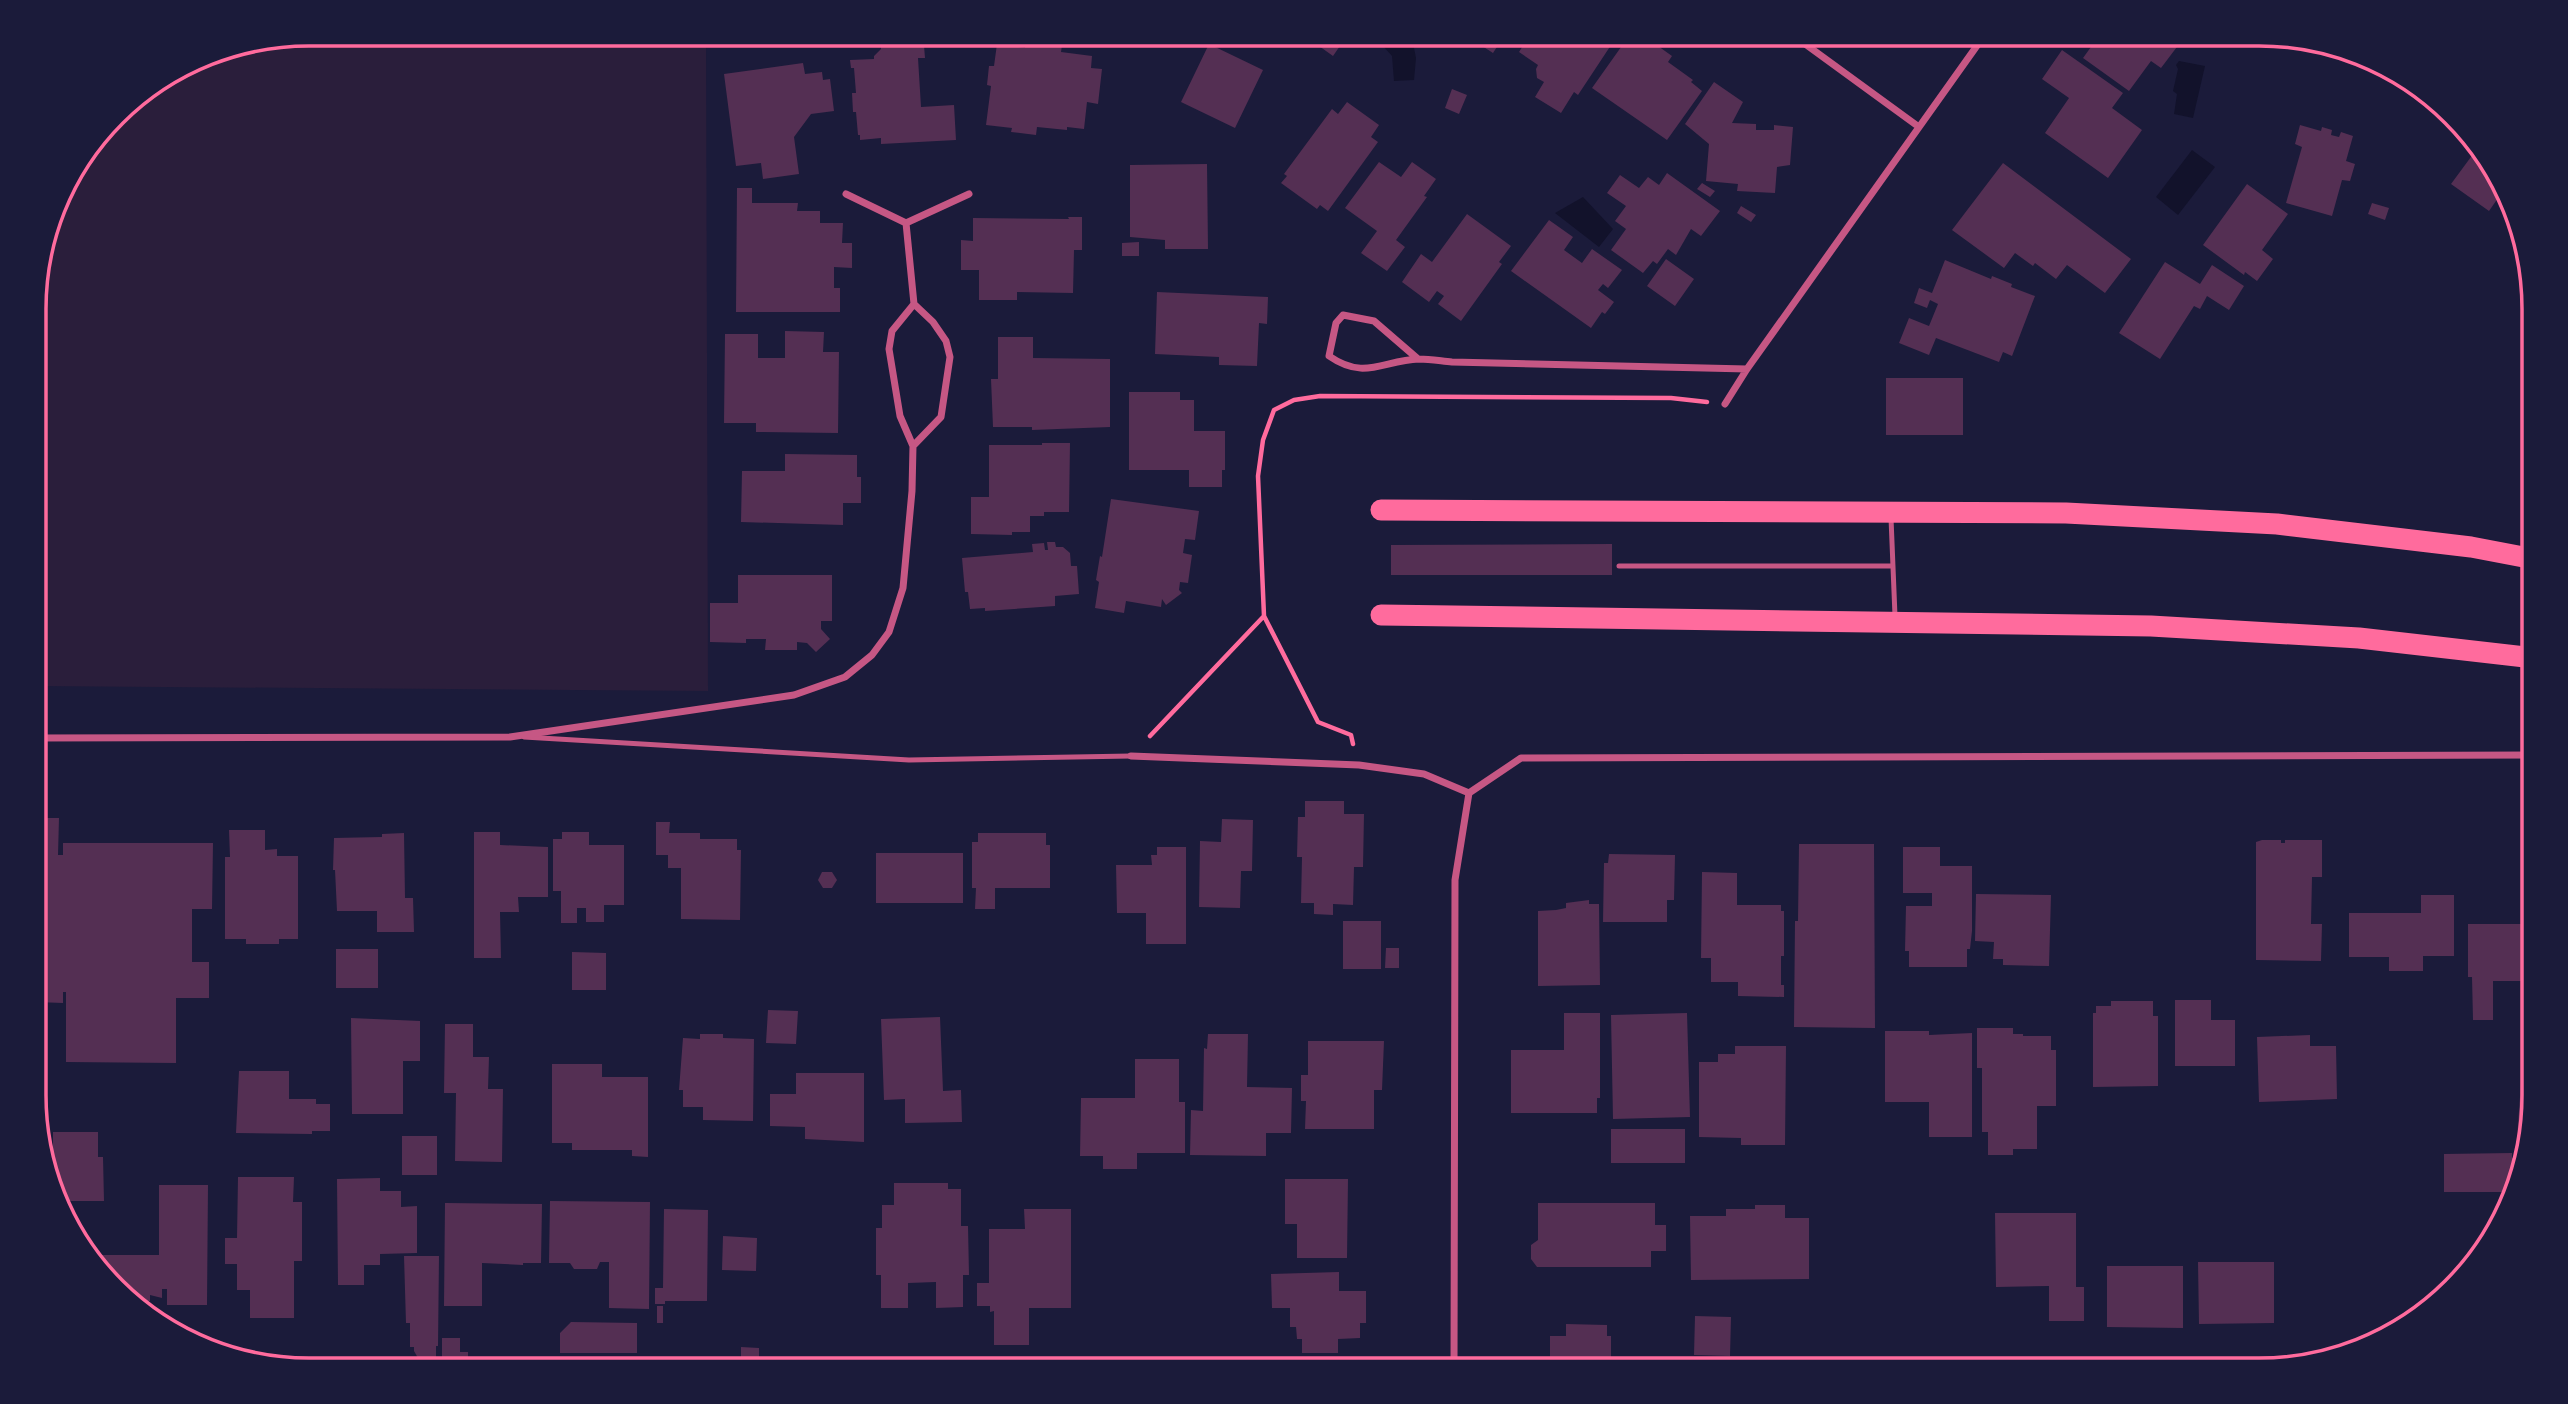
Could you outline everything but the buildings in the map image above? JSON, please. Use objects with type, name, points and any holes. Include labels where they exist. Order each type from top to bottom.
[{"type":"highway","points":[[1381,510],[2066,513],[2277,524],[2471,547],[2522,557]]},
{"type":"highway","points":[[1381,615],[2165,627],[2359,638],[2522,657]]},
{"type":"street","points":[[1808,46],[1919,127]]},
{"type":"street","points":[[1725,404],[1747,369],[1977,46]]},
{"type":"street","points":[[846,194],[906,223]]},
{"type":"street","points":[[906,223],[969,194]]},
{"type":"street","points":[[906,223],[914,304],[933,322],[946,341],[950,357],[941,417],[913,446]]},
{"type":"street","points":[[46,738],[510,737],[794,695],[845,677],[872,655],[889,632],[903,587],[912,491],[913,446],[900,416],[889,349],[892,331],[914,304]]},
{"type":"street","points":[[1418,359],[1374,320],[1343,315],[1336,323],[1329,356],[1342,365],[1373,369],[1418,359],[1747,369]]},
{"type":"street","points":[[1454,1359],[1455,880],[1469,793],[1521,758],[2522,755]]},
{"type":"street","points":[[1131,756],[1359,765],[1424,774],[1469,793]]},
{"type":"lane","points":[[1891,513],[1895,623]]},
{"type":"lane","points":[[1619,566],[1893,566]]},
{"type":"lane","points":[[510,737],[909,760],[1131,756]]},
{"type":"path","points":[[1264,616],[1318,723],[1351,735],[1359,765]]},
{"type":"shaded area","points":[[706,46],[708,691],[46,686],[48,274],[54,240],[65,208],[90,162],[122,122],[162,90],[208,65],[240,54],[274,48]]},
{"type":"shaded area","points":[[1383,46],[1414,46],[1416,58],[1414,80],[1394,81],[1392,56]]},
{"type":"shaded area","points":[[2179,61],[2205,66],[2193,118],[2174,114],[2177,94],[2173,91],[2178,69],[2176,65]]},
{"type":"shaded area","points":[[2192,150],[2215,167],[2178,215],[2156,197]]},
{"type":"shaded area","points":[[1583,197],[1613,229],[1599,247],[1555,213]]}]
